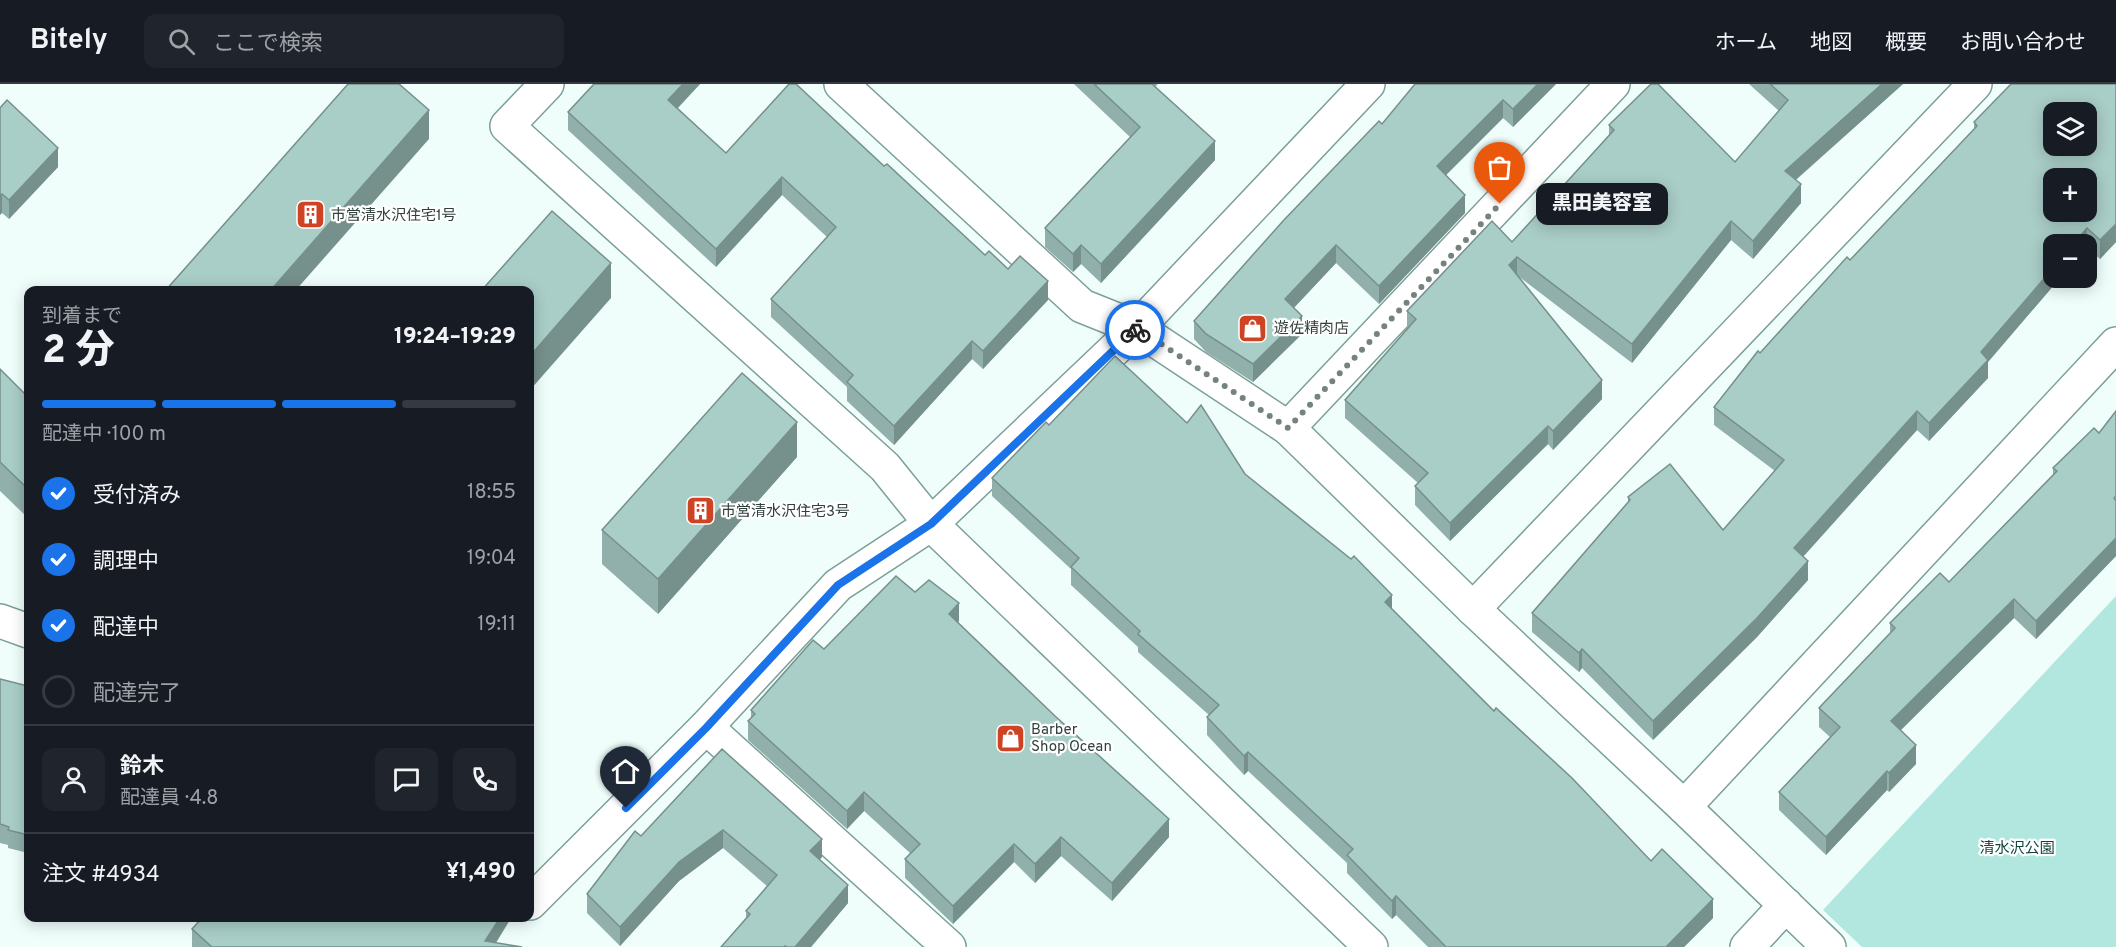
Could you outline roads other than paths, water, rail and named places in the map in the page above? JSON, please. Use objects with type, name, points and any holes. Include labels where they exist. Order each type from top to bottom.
[{"type":"street","points":[[547,84],[507,126],[885,467],[931,524],[1371,947]]},
{"type":"street","points":[[842,84],[1082,306],[1137,328],[1288,428],[1473,609],[1829,947]]},
{"type":"street","points":[[534,899],[706,728],[838,585],[931,524],[1137,328],[1368,84]]},
{"type":"street","points":[[1288,428],[1613,84]]},
{"type":"street","points":[[1473,609],[1975,84]]},
{"type":"street","points":[[1684,807],[2116,344]]},
{"type":"street","points":[[0,621],[24,630]]},
{"type":"street","points":[[706,728],[949,947]]},
{"type":"street","points":[[1747,947],[1786,905]]},
{"type":"place","name":"黒田美容室","points":[[1500,204]]},
{"type":"place","name":"市営清水沢住宅1号","points":[[310,215]]},
{"type":"place","name":"遊佐精肉店","points":[[1253,328]]},
{"type":"place","name":"市営清水沢住宅3号","points":[[700,511]]},
{"type":"place","name":"Barber Shop Ocean","points":[[1010,738]]},
{"type":"park label","name":"清水沢公園","points":[[2017,848]]}]
